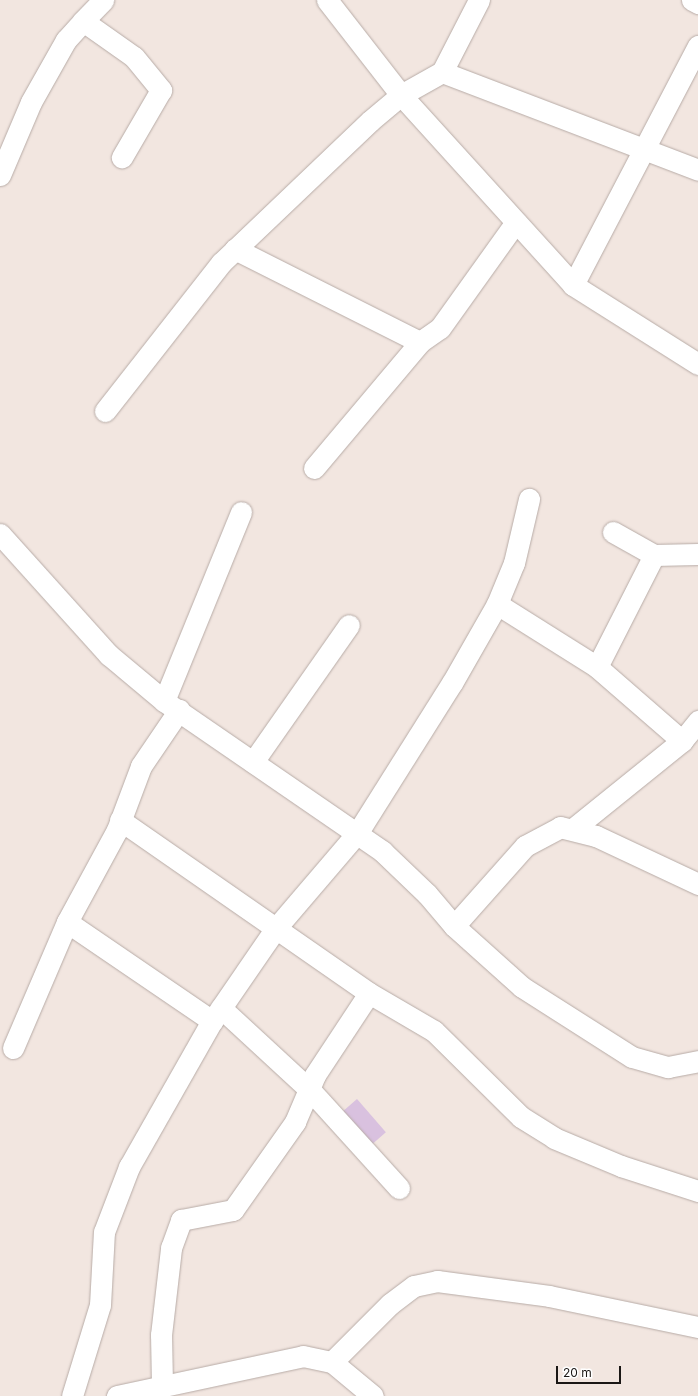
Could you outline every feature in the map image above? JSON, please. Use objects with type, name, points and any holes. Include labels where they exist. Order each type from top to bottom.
[{"type":"street","points":[[0,175],[31,102],[66,40],[103,0]]},
{"type":"street","points":[[327,0],[401,95],[573,285],[698,364]]},
{"type":"street","points":[[105,411],[235,249],[401,95],[442,72],[480,0]]},
{"type":"street","points":[[692,0],[698,2]]},
{"type":"street","points":[[83,21],[134,57],[151,74],[161,90],[122,157]]},
{"type":"street","points":[[573,285],[698,46]]},
{"type":"street","points":[[442,72],[698,170]]},
{"type":"street","points":[[314,468],[420,342],[440,328],[516,222]]},
{"type":"street","points":[[235,249],[420,342]]},
{"type":"street","points":[[72,1396],[100,1305],[104,1232],[129,1167],[217,1015],[276,928],[358,832],[452,683],[497,604],[514,563],[529,499]]},
{"type":"street","points":[[13,1048],[67,922],[120,820],[141,766],[171,705],[241,512]]},
{"type":"street","points":[[613,532],[654,555],[698,554]]},
{"type":"street","points":[[0,534],[109,655],[171,705],[358,832],[427,894],[454,926],[522,987],[632,1057],[668,1067],[698,1061]]},
{"type":"street","points":[[596,667],[654,555]]},
{"type":"street","points":[[497,604],[596,667],[682,741]]},
{"type":"street","points":[[253,762],[349,625]]},
{"type":"street","points":[[574,828],[682,741],[698,721]]},
{"type":"street","points":[[120,820],[369,993],[434,1031],[521,1117],[554,1138],[621,1166],[698,1191]]},
{"type":"street","points":[[454,926],[525,846],[560,827],[574,828],[698,884]]},
{"type":"street","points":[[67,922],[217,1015],[311,1091],[399,1188]]},
{"type":"street","points":[[162,1385],[161,1335],[171,1248],[181,1220],[233,1210],[295,1122],[311,1091],[315,1075],[369,993]]},
{"type":"street","points":[[332,1362],[390,1304],[414,1286],[437,1281],[549,1296],[698,1325]]},
{"type":"street","points":[[117,1396],[162,1385],[303,1356],[332,1362],[373,1396]]},
{"type":"building","points":[[357,1099],[386,1132],[369,1147],[340,1113]]}]
